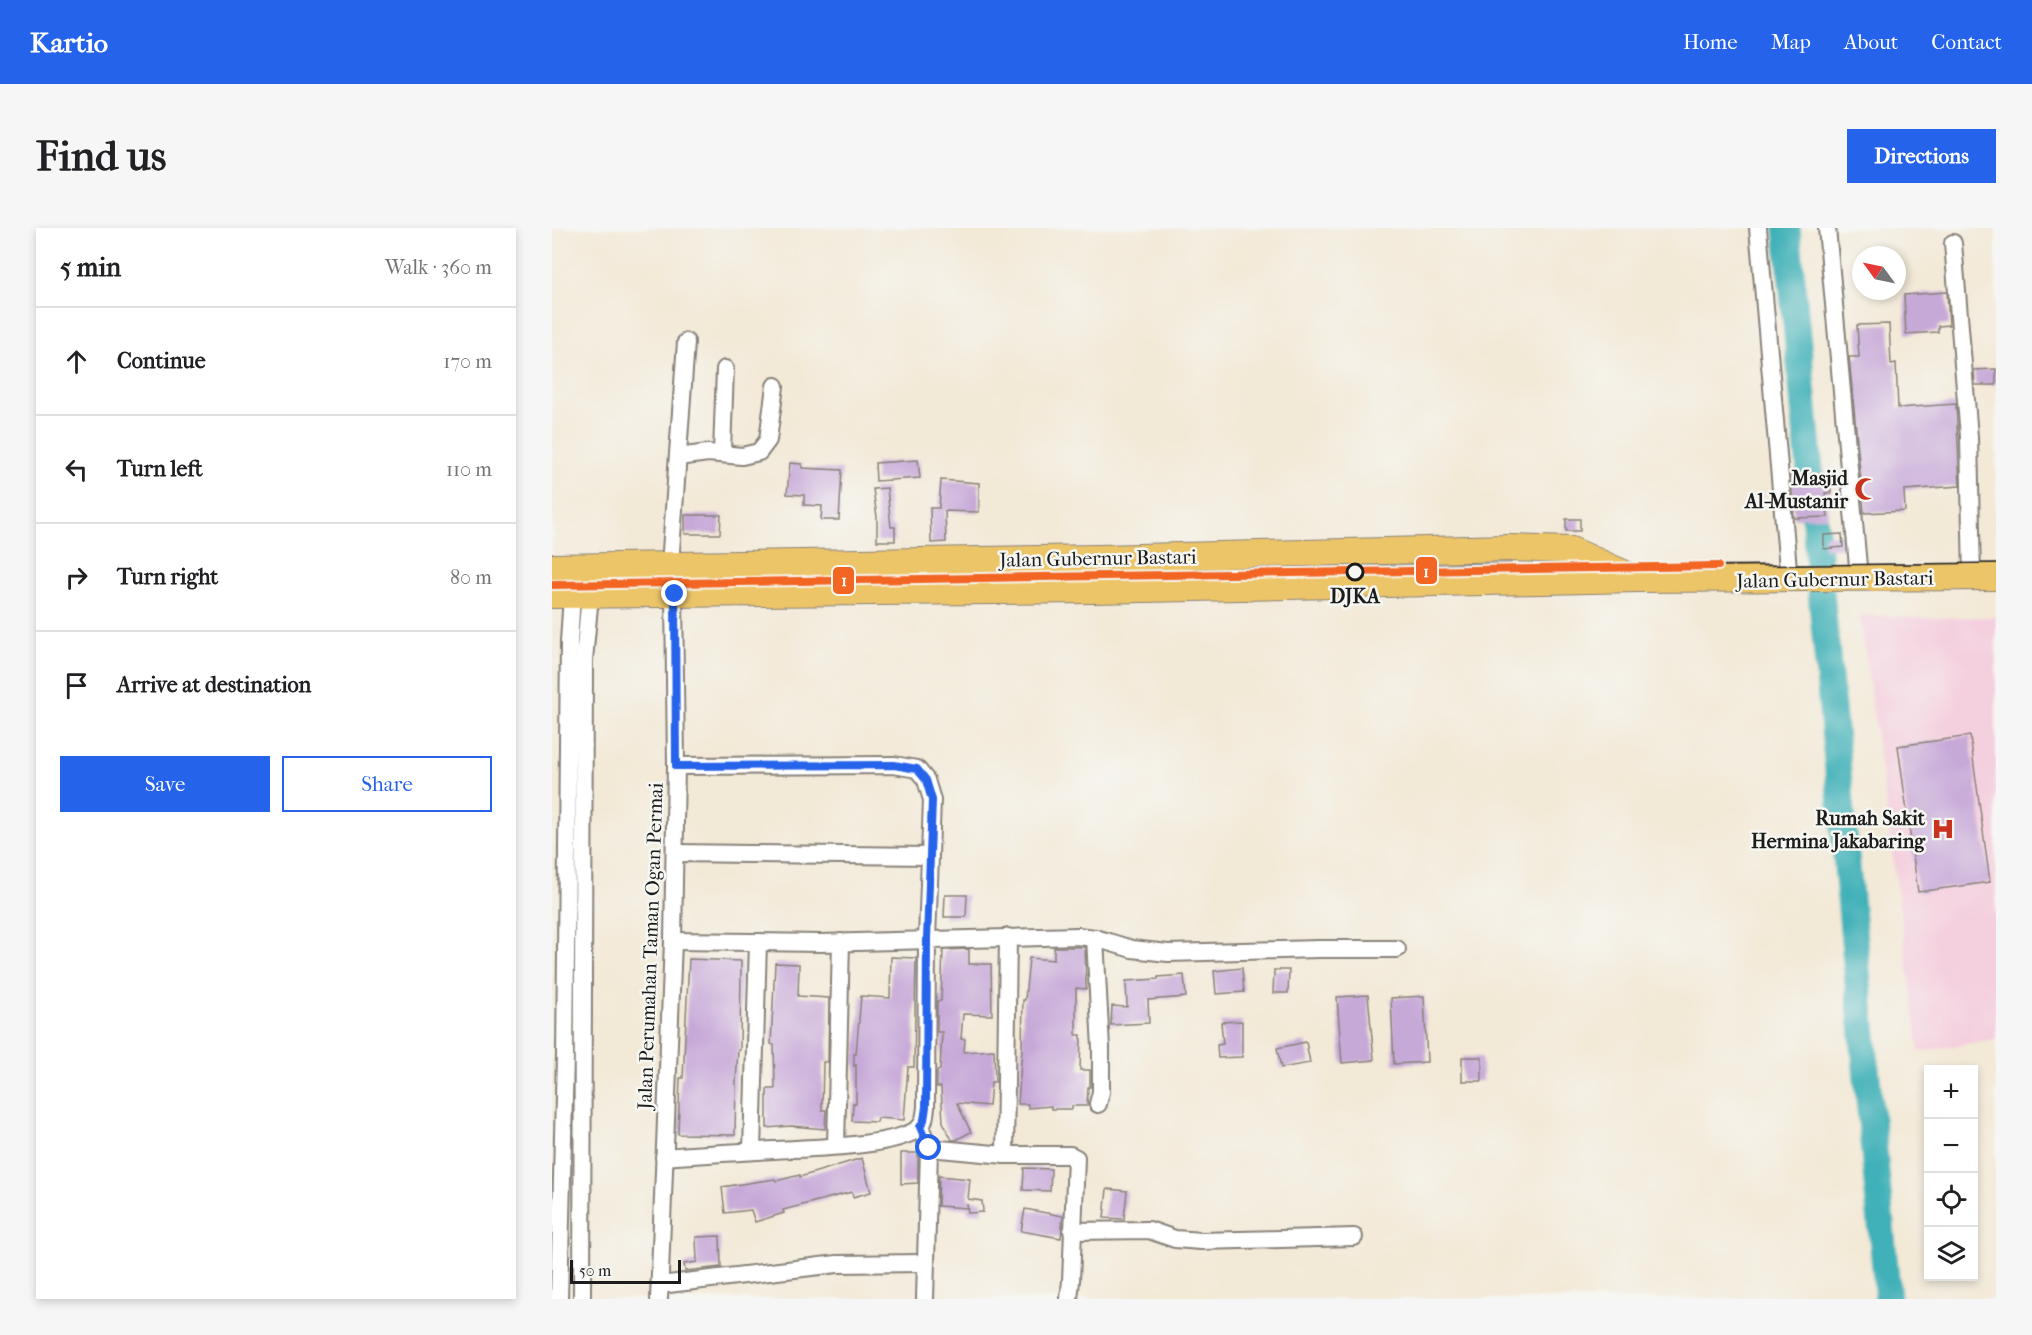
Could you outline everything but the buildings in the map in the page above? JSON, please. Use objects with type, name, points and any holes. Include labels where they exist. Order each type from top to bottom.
[{"type":"highway","name":"Jalan Gubernur Bastari","points":[[552,567],[1099,558],[1509,548],[1571,550],[1638,579]]},
{"type":"highway","points":[[1093,590],[1099,558]]},
{"type":"highway","name":"Jalan Gubernur Bastari","points":[[574,602],[675,594],[1093,590],[1638,579],[1984,578]]},
{"type":"street","points":[[1758,228],[1789,580]]},
{"type":"street","points":[[1827,228],[1859,577]]},
{"type":"street","points":[[1953,243],[1969,437],[1984,578]]},
{"type":"street","points":[[670,565],[686,342]]},
{"type":"street","points":[[722,453],[725,369]]},
{"type":"street","points":[[678,457],[722,453],[742,456],[754,454],[764,448],[768,440],[775,386]]},
{"type":"street","name":"Jalan Perumahan Taman Ogan Permai","points":[[659,1292],[673,941],[676,766],[675,594]]},
{"type":"street","points":[[559,1299],[574,602]]},
{"type":"street","points":[[572,653],[582,1299]]},
{"type":"street","points":[[664,1157],[836,1146],[895,1138],[920,1127],[924,1120],[926,1107],[927,939],[932,800],[926,780],[917,769],[894,765],[676,766]]},
{"type":"street","points":[[675,853],[930,856]]},
{"type":"street","points":[[673,941],[841,942],[1078,936],[1095,938],[1132,949],[1168,953],[1319,948],[1397,949]]},
{"type":"street","points":[[1005,1155],[1008,937]]},
{"type":"street","points":[[1095,938],[1101,1048],[1101,1092],[1098,1104]]},
{"type":"street","points":[[752,1151],[758,942]]},
{"type":"street","points":[[836,1146],[841,942]]},
{"type":"street","points":[[920,1127],[929,1148],[925,1299]]},
{"type":"street","points":[[929,1148],[1005,1155],[1070,1155],[1076,1158],[1069,1299]]},
{"type":"street","points":[[1072,1231],[1149,1230],[1175,1239],[1201,1241],[1354,1237]]},
{"type":"street","points":[[659,1292],[837,1264],[925,1263]]},
{"type":"shaded area","name":"Rumah Sakit Hermina Jakabaring","points":[[1860,615],[1923,618],[1996,617],[1996,1039],[1919,1052]]},
{"type":"waterway","points":[[1787,228],[1819,565]]},
{"type":"waterway","points":[[1821,592],[1888,1299]]},
{"type":"tram line","points":[[1718,566],[1996,563]]},
{"type":"transit line","name":"1","points":[[552,585],[1718,566]]},
{"type":"place","name":"Masjid Al-Mustanir","points":[[1866,489]]},
{"type":"place","name":"DJKA","points":[[1355,572]]},
{"type":"place","name":"Rumah Sakit Hermina Jakabaring","points":[[1943,829]]},
{"type":"route","points":[[675,594],[676,766],[894,765],[917,769],[926,780],[932,800],[927,939],[926,1107],[924,1120],[920,1127],[929,1148]]}]
